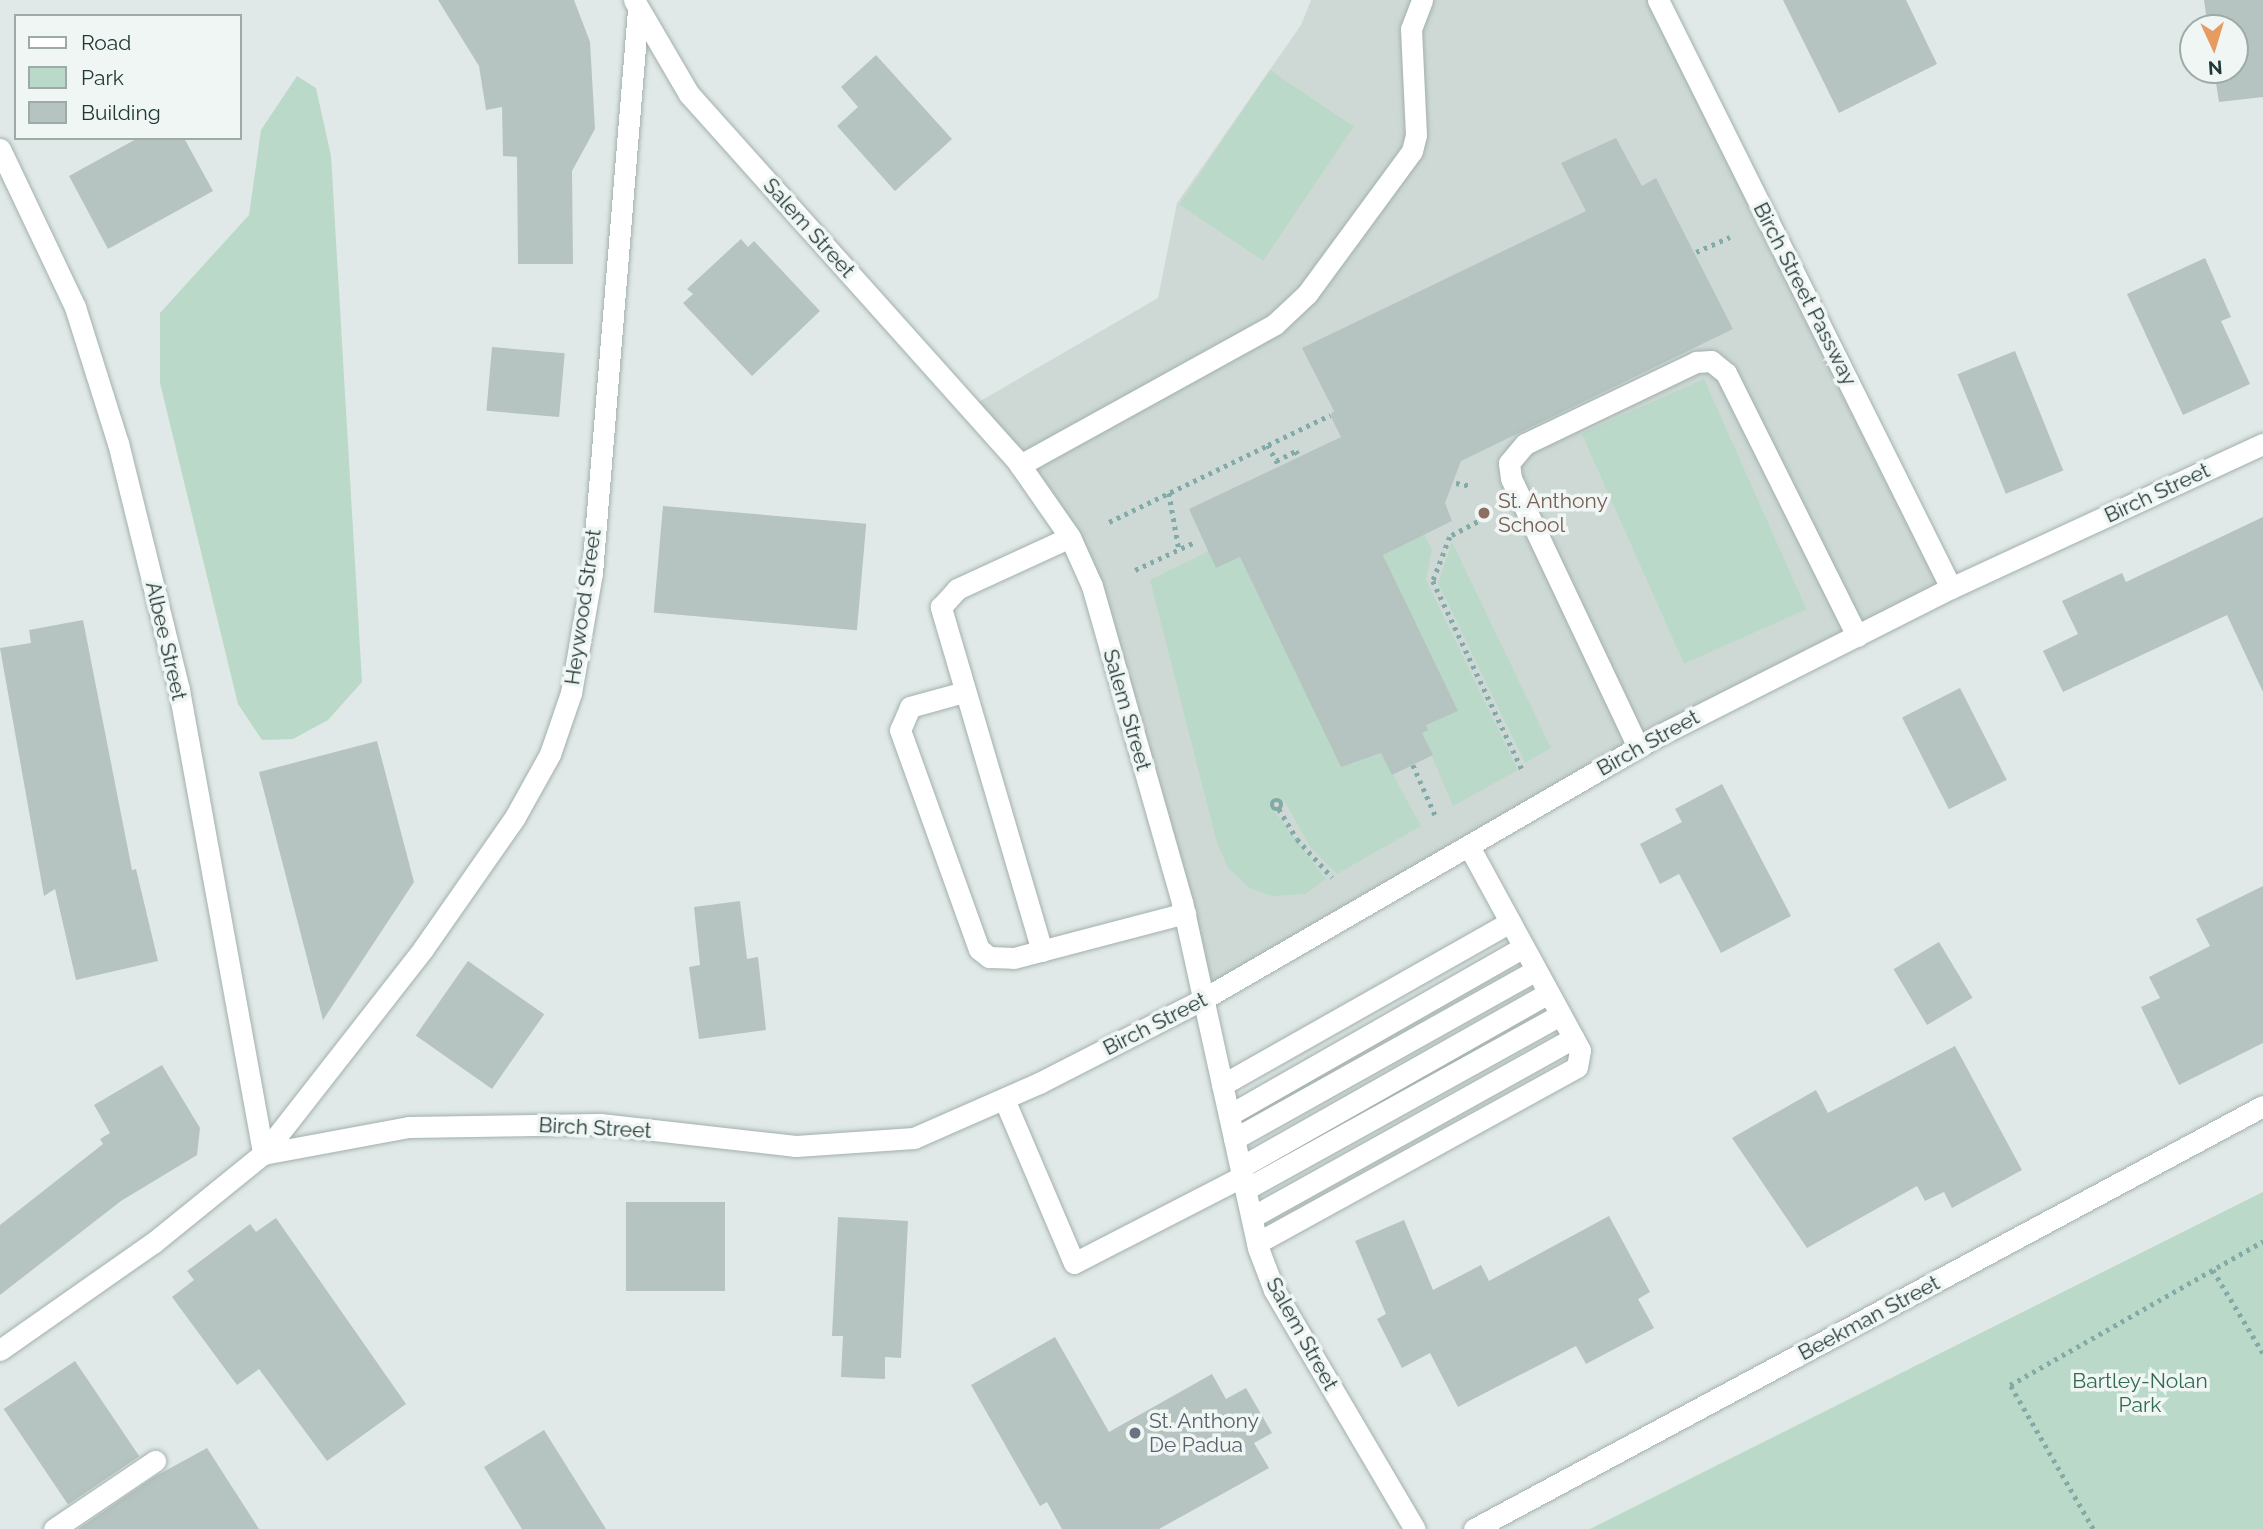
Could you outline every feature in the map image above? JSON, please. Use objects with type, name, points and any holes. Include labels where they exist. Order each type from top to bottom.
[{"type":"street","points":[[1020,466],[1275,324],[1307,294],[1412,151],[1416,135],[1411,30],[1422,0]]},
{"type":"street","name":"Birch Street Passway","points":[[1658,0],[1951,588]]},
{"type":"street","name":"Salem Street","points":[[636,4],[689,94],[1020,466],[1070,537],[1092,586],[1185,913],[1257,1243],[1274,1290],[1415,1529]]},
{"type":"street","name":"Heywood Street","points":[[263,1154],[423,949],[515,817],[550,754],[572,692],[592,573],[636,4]]},
{"type":"street","name":"Albee Street","points":[[0,149],[75,307],[118,443],[179,690],[263,1154]]},
{"type":"street","points":[[1638,747],[1521,498],[1508,463],[1525,444],[1696,362],[1712,360],[1726,373],[1857,636]]},
{"type":"street","name":"Birch Street","points":[[0,1350],[153,1243],[263,1154],[409,1126],[600,1124],[796,1146],[914,1138],[1004,1099],[1205,998],[1638,747],[1951,588],[2263,444]]},
{"type":"street","points":[[1042,951],[942,621],[947,596],[1070,537]]},
{"type":"street","points":[[964,692],[910,708],[900,730],[979,949],[999,959],[1042,951],[1185,913]]},
{"type":"street","points":[[1257,1243],[1570,1073],[1580,1058],[1573,1038],[1469,846]]},
{"type":"street","points":[[1222,1085],[1510,922]]},
{"type":"street","points":[[1229,1115],[1523,947]]},
{"type":"street","points":[[1234,1139],[1536,970]]},
{"type":"street","points":[[1243,1177],[1548,993]]},
{"type":"street","points":[[1004,1099],[1074,1263],[1560,1015]]},
{"type":"street","points":[[1252,1217],[1573,1038]]},
{"type":"street","name":"Beekman Street","points":[[1474,1529],[2263,1105]]},
{"type":"street","points":[[54,1529],[155,1461]]},
{"type":"path","points":[[1696,251],[1719,242]]},
{"type":"path","points":[[1109,522],[1330,415]]},
{"type":"path","points":[[1268,445],[1278,463],[1296,451],[1299,456]]},
{"type":"path","points":[[1456,483],[1470,486]]},
{"type":"path","points":[[1169,493],[1179,549]]},
{"type":"path","points":[[1521,498],[1450,537],[1433,582],[1527,779]]},
{"type":"path","points":[[1135,570],[1195,542]]},
{"type":"path","points":[[1413,765],[1441,828]]},
{"type":"path","points":[[1279,809],[1309,854],[1340,884]]},
{"type":"path","points":[[2093,1529],[2010,1385],[2263,1241]]},
{"type":"path","points":[[2213,1270],[2263,1353]]},
{"type":"shaded area","name":"St. Anthony School","points":[[1311,0],[1658,0],[1951,588],[1205,998],[1092,586],[970,407],[1158,298],[1177,203],[1301,25]]},
{"type":"green space","points":[[1270,70],[1354,126],[1263,261],[1179,204]]},
{"type":"green space","points":[[297,76],[316,88],[331,156],[362,682],[328,720],[293,739],[262,740],[238,704],[160,383],[160,313],[249,215],[261,130]]},
{"type":"green space","points":[[1704,379],[1806,609],[1684,664],[1582,434]]},
{"type":"green space","points":[[1424,534],[1432,549],[1426,580],[1518,770],[1453,806],[1422,733],[1426,725],[1457,710],[1380,548]]},
{"type":"green space","points":[[1452,542],[1551,748],[1525,763],[1438,583]]},
{"type":"green space","points":[[1209,551],[1216,568],[1240,557],[1341,766],[1381,753],[1421,826],[1337,874],[1310,847],[1285,802],[1275,799],[1272,808],[1326,879],[1305,894],[1272,896],[1250,888],[1228,868],[1217,843],[1150,580]]},
{"type":"green space","name":"Bartley-Nolan Park","points":[[2263,1192],[2263,1529],[1590,1529],[1967,1340]]},
{"type":"building","points":[[438,0],[574,0],[590,42],[595,129],[572,171],[573,264],[518,264],[517,157],[503,156],[502,107],[486,110],[479,66]]},
{"type":"building","points":[[1783,0],[1906,0],[1937,64],[1839,113]]},
{"type":"building","points":[[2204,0],[2263,0],[2263,97],[2219,102],[2216,84],[2249,84],[2249,14],[2206,14]]},
{"type":"building","points":[[876,55],[952,139],[895,191],[837,126],[858,107],[841,87]]},
{"type":"building","points":[[1616,138],[1642,186],[1656,178],[1733,329],[1461,461],[1445,503],[1452,521],[1383,555],[1458,711],[1426,725],[1428,730],[1422,733],[1433,755],[1392,775],[1381,753],[1341,767],[1240,557],[1216,568],[1189,509],[1341,437],[1330,415],[1334,411],[1302,348],[1586,211],[1561,163]]},
{"type":"building","points":[[134,140],[185,140],[213,191],[108,249],[69,176]]},
{"type":"building","points":[[741,239],[748,247],[754,241],[820,311],[752,376],[683,303],[693,294],[687,289]]},
{"type":"building","points":[[2205,258],[2231,317],[2221,321],[2250,384],[2183,415],[2127,294]]},
{"type":"building","points":[[492,347],[565,353],[559,417],[486,411]]},
{"type":"building","points":[[2015,351],[2063,471],[2006,494],[1958,374]]},
{"type":"building","points":[[663,506],[866,524],[857,630],[654,613]]},
{"type":"building","points":[[2263,517],[2263,692],[2227,615],[2063,692],[2043,651],[2078,634],[2062,601],[2122,573],[2126,582]]},
{"type":"building","points":[[83,620],[132,870],[136,869],[158,961],[76,980],[55,889],[44,896],[0,648],[31,643],[29,630]]},
{"type":"building","points":[[1960,688],[2007,780],[1949,809],[1902,718]]},
{"type":"building","points":[[377,741],[414,882],[323,1020],[259,772]]},
{"type":"building","points":[[1722,784],[1791,916],[1721,953],[1679,874],[1660,884],[1640,844],[1682,822],[1675,809]]},
{"type":"building","points":[[2263,886],[2263,1043],[2179,1085],[2141,1007],[2160,998],[2149,977],[2210,946],[2196,919]]},
{"type":"building","points":[[740,901],[747,959],[758,957],[766,1030],[699,1039],[689,967],[700,965],[694,907]]},
{"type":"building","points":[[1939,942],[1972,998],[1927,1025],[1894,969]]},
{"type":"building","points":[[468,961],[544,1014],[492,1089],[416,1036]]},
{"type":"building","points":[[1955,1046],[2022,1170],[1952,1208],[1944,1192],[1925,1201],[1917,1186],[1807,1248],[1732,1138],[1816,1090],[1828,1113]]},
{"type":"building","points":[[162,1065],[200,1128],[197,1155],[121,1201],[0,1295],[0,1225],[103,1144],[100,1139],[110,1133],[94,1105]]},
{"type":"building","points":[[626,1202],[725,1202],[725,1291],[626,1291]]},
{"type":"building","points":[[1609,1216],[1650,1292],[1638,1299],[1654,1328],[1586,1364],[1576,1346],[1458,1407],[1430,1353],[1402,1368],[1377,1319],[1386,1314],[1355,1241],[1404,1220],[1433,1290],[1481,1265],[1489,1281]]},
{"type":"building","points":[[838,1217],[908,1221],[901,1358],[885,1357],[885,1379],[841,1377],[843,1336],[832,1336]]},
{"type":"building","points":[[276,1218],[406,1404],[327,1461],[259,1369],[237,1385],[172,1297],[194,1280],[187,1271],[250,1224],[256,1232]]},
{"type":"building","name":"St. Anthony De Padua","points":[[1055,1337],[1109,1432],[1212,1374],[1226,1399],[1246,1388],[1272,1433],[1254,1443],[1269,1468],[1159,1529],[1062,1529],[1047,1502],[1040,1506],[971,1385]]},
{"type":"building","points":[[75,1361],[139,1456],[68,1504],[4,1409]]},
{"type":"building","points":[[544,1430],[606,1529],[522,1529],[484,1467]]},
{"type":"building","points":[[207,1448],[259,1529],[78,1529],[154,1477]]},
{"type":"place","name":"St. Anthony School","points":[[1484,513]]},
{"type":"place","name":"St. Anthony De Padua","points":[[1135,1433]]}]
